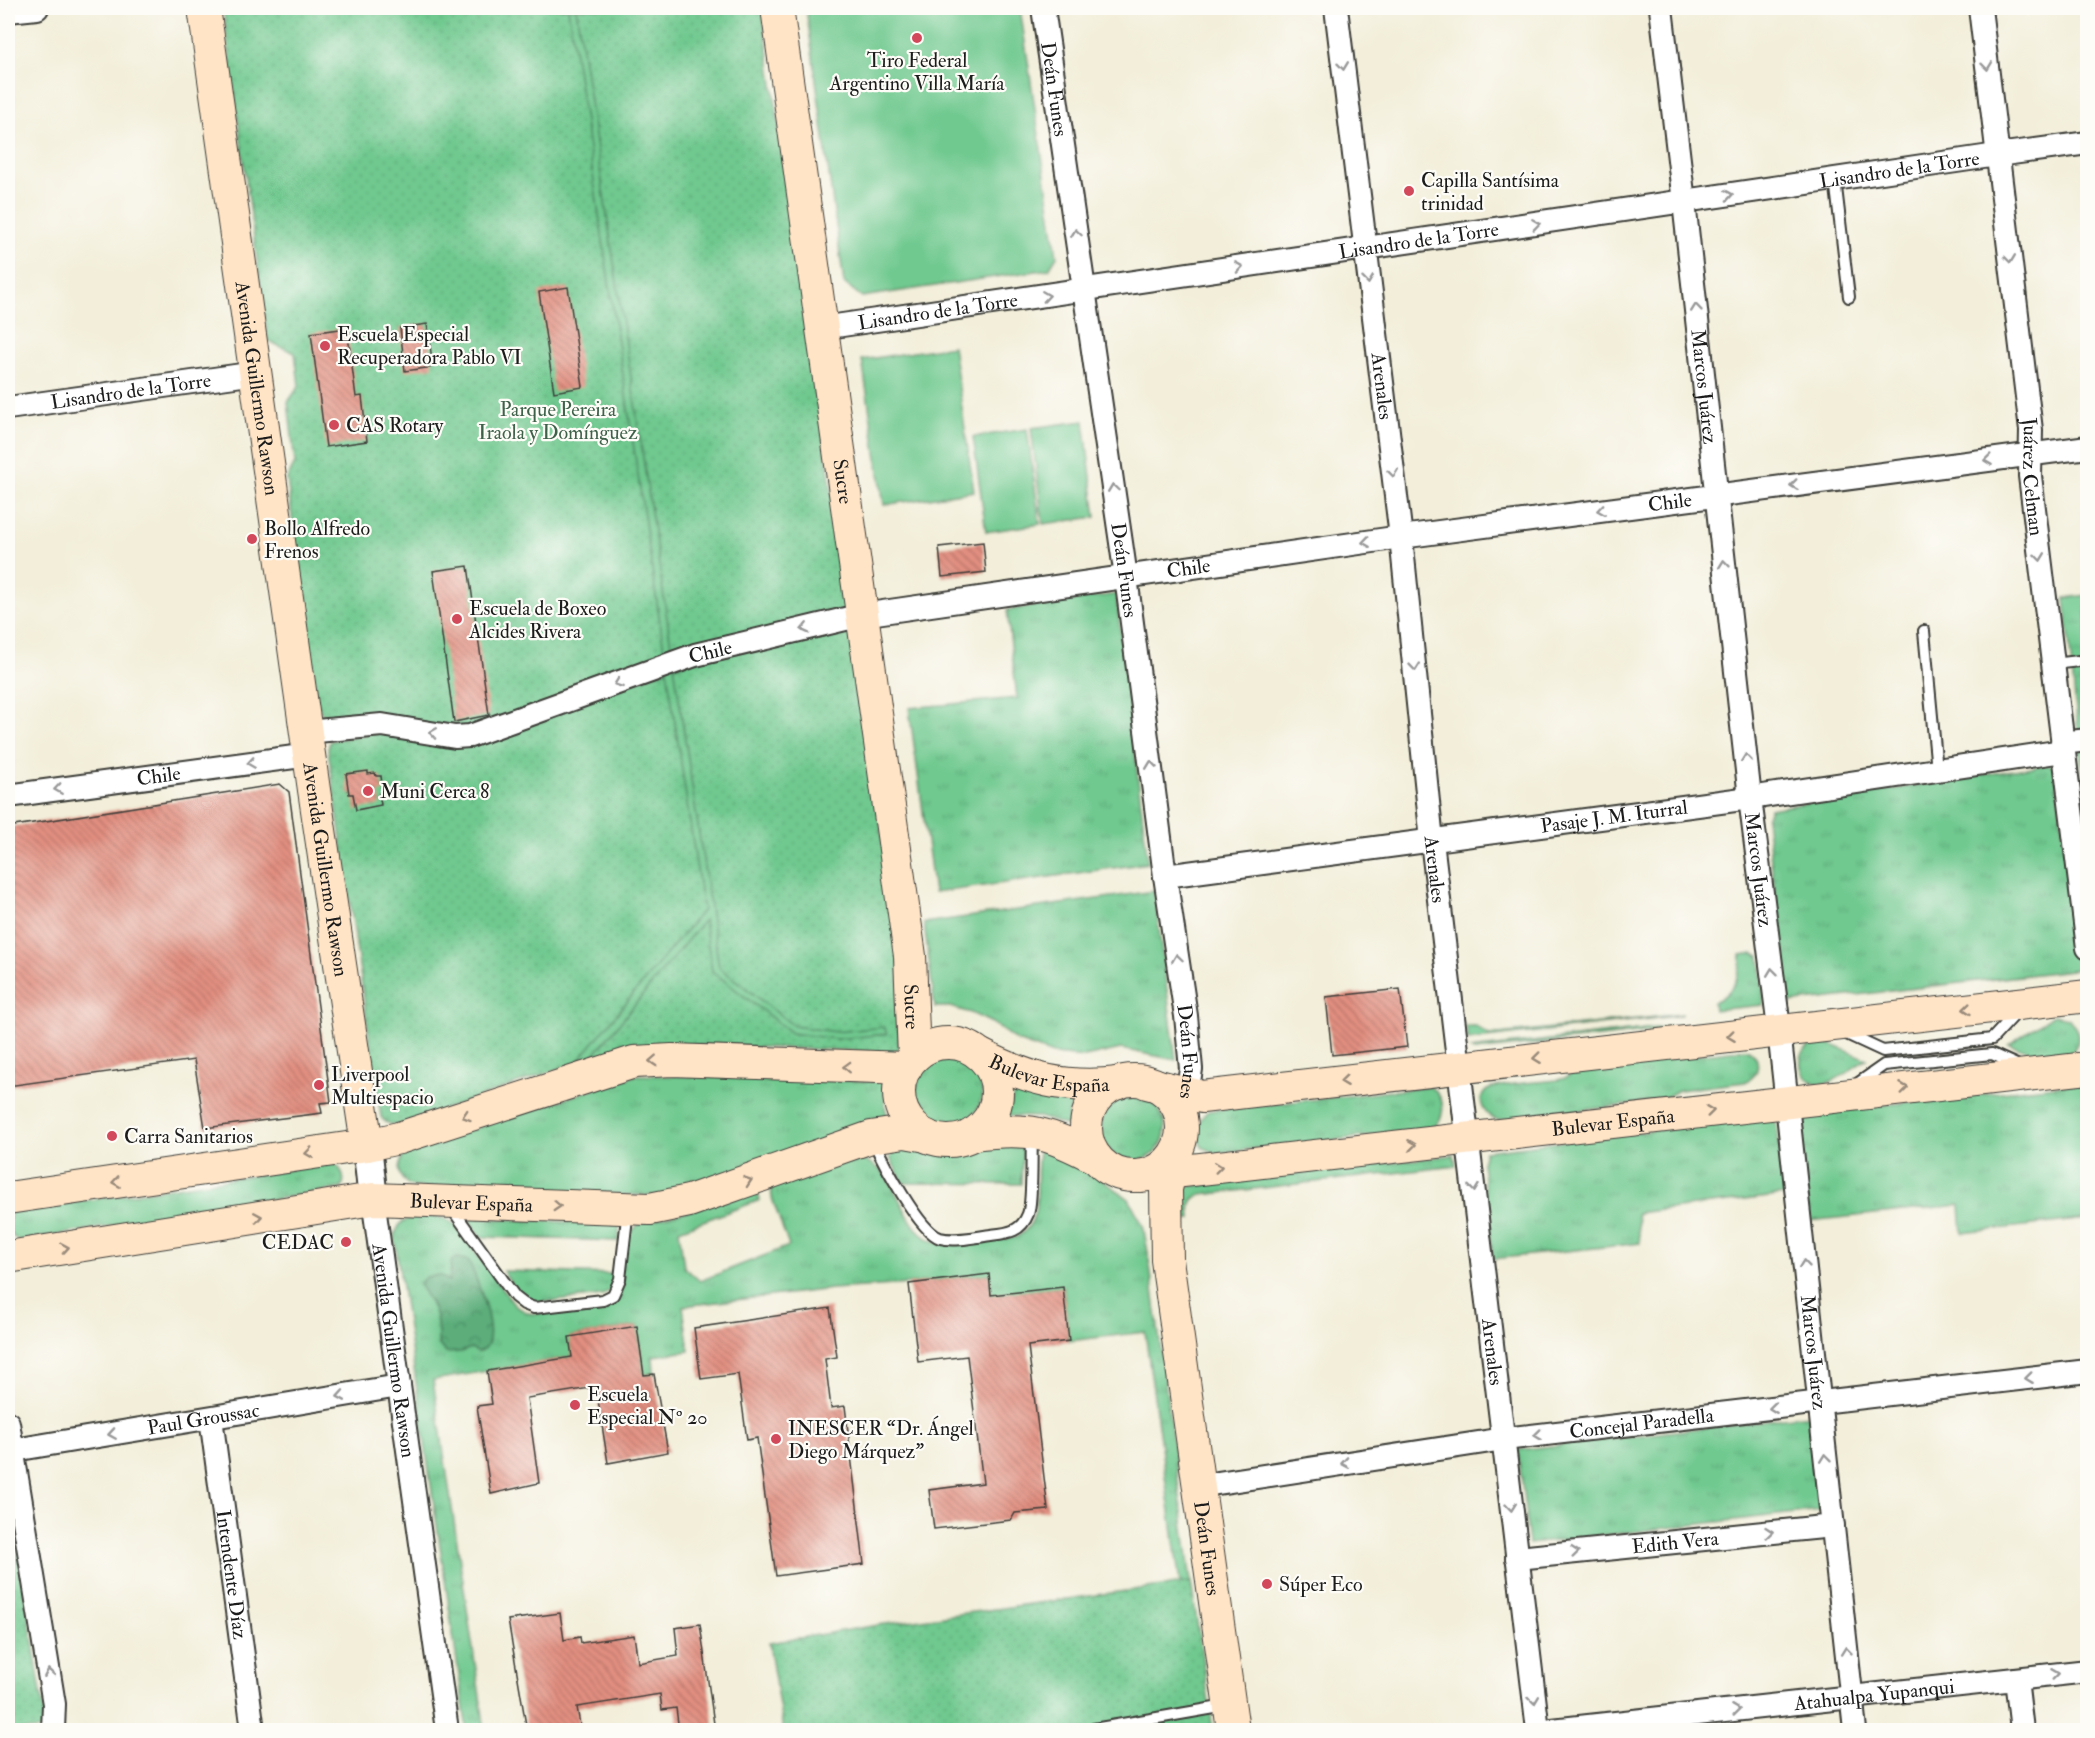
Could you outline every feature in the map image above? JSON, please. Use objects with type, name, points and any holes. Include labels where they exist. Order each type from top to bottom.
[{"type":"main road","name":"Avenida Guillermo Rawson","points":[[204,8],[307,744],[367,1145]]},
{"type":"main road","name":"Sucre","points":[[777,8],[910,956],[928,1019],[938,1033],[952,1043]]},
{"type":"main road","name":"Sucre","points":[[910,956],[910,1063]]},
{"type":"main road","name":"Bulevar España","points":[[981,1055],[1008,1069],[1054,1083],[1089,1086],[1133,1083],[1202,1097],[2088,996]]},
{"type":"main road","points":[[952,1043],[967,1047],[981,1055],[991,1068],[996,1082],[997,1097],[993,1112],[985,1125],[973,1134],[958,1140],[942,1141],[916,1129],[907,1119],[900,1094],[901,1081],[910,1063],[926,1049],[938,1044],[952,1043]]},
{"type":"main road","points":[[8,1197],[367,1145],[399,1138],[634,1062],[672,1060],[910,1063]]},
{"type":"main road","name":"Bulevar España","points":[[1146,1161],[1468,1138],[2088,1068]]},
{"type":"main road","points":[[1133,1083],[1160,1089],[1171,1099],[1178,1111],[1146,1161],[1087,1137],[1088,1115],[1100,1095],[1133,1083]]},
{"type":"main road","points":[[973,1134],[1032,1131],[1146,1161]]},
{"type":"main road","name":"Bulevar España","points":[[8,1257],[373,1199],[650,1209],[689,1201],[871,1137],[905,1132],[927,1136]]},
{"type":"main road","name":"Deán Funes","points":[[1146,1161],[1141,1197],[1150,1211],[1167,1260]]},
{"type":"main road","name":"Deán Funes","points":[[1146,1161],[1166,1189],[1167,1260],[1231,1718]]},
{"type":"street","points":[[8,11],[37,8]]},
{"type":"street","name":"Deán Funes","points":[[1043,8],[1126,577],[1165,876],[1186,1016],[1191,1069],[1188,1094],[1146,1161]]},
{"type":"street","name":"Arenales","points":[[1336,8],[1401,537],[1432,841],[1538,1731]]},
{"type":"street","name":"Marcos Juárez","points":[[1661,8],[1778,1030],[1855,1731]]},
{"type":"street","name":"Juárez Celman","points":[[1980,8],[2031,430],[2030,476],[2088,948]]},
{"type":"street","name":"Lisandro de la Torre","points":[[822,328],[1997,155],[2088,144]]},
{"type":"street","name":"Lisandro de la Torre","points":[[8,408],[256,373]]},
{"type":"street","name":"Chile","points":[[8,796],[307,744],[382,725],[455,737],[470,736],[695,655],[862,615],[1401,537],[2088,447]]},
{"type":"street","name":"Pasaje J. M. Iturral","points":[[1165,876],[1750,798],[1937,770],[2063,747],[2088,740]]},
{"type":"street","name":"Avenida Guillermo Rawson","points":[[367,1145],[447,1731]]},
{"type":"street","name":"Concejal Paradella","points":[[1198,1486],[1504,1439],[2088,1371]]},
{"type":"street","name":"Paul Groussac","points":[[9,1451],[399,1386]]},
{"type":"street","name":"Intendente Díaz","points":[[211,1418],[253,1731]]},
{"type":"street","points":[[8,1423],[9,1451],[54,1704],[53,1731]]},
{"type":"street","name":"Edith Vera","points":[[1517,1558],[1833,1526]]},
{"type":"street","name":"Atahualpa Yupanqui","points":[[1552,1731],[1693,1723],[1850,1697],[2088,1671]]},
{"type":"street","points":[[2016,1679],[2022,1731]]},
{"type":"lane","points":[[1835,179],[1849,297]]},
{"type":"lane","points":[[1924,631],[1937,770]]},
{"type":"lane","points":[[2053,664],[2088,660]]},
{"type":"lane","points":[[871,1137],[883,1162],[921,1223],[939,1238],[950,1239],[1009,1233],[1020,1227],[1030,1210],[1032,1131]]},
{"type":"lane","points":[[447,1201],[515,1297],[534,1308],[603,1300],[613,1295],[620,1279],[628,1209]]},
{"type":"lane","points":[[1088,1731],[1231,1718]]},
{"type":"green space","name":"Parque Pereira Iraola y Domínguez","points":[[223,8],[762,8],[849,611],[470,730],[330,720],[325,717],[317,702],[287,479],[295,463],[288,402],[299,386],[295,353],[268,341]]},
{"type":"green space","points":[[568,8],[576,8],[719,967],[794,1026],[836,1032],[884,1027],[887,1034],[836,1039],[791,1033],[712,971],[704,920],[592,1057],[578,1061],[703,910]]},
{"type":"green space","points":[[806,8],[1020,8],[1057,256],[1049,269],[862,297],[844,283]]},
{"type":"green space","points":[[953,346],[974,491],[884,505],[862,360]]},
{"type":"green space","points":[[1084,421],[1096,517],[1043,524],[1031,428]]},
{"type":"green space","points":[[1027,429],[1040,524],[986,532],[973,437]]},
{"type":"green space","points":[[1116,594],[1148,863],[934,893],[909,708],[1017,698],[1007,610]]},
{"type":"green space","points":[[2087,595],[2087,823],[2065,598]]},
{"type":"green space","points":[[852,626],[899,956],[899,1048],[896,1052],[675,1044],[634,1047],[592,1057],[400,1125],[385,1121],[381,1117],[376,1084],[328,749],[330,741],[378,732],[455,744],[695,660]]},
{"type":"green space","points":[[2051,765],[2055,769],[2080,969],[1788,1003],[1766,818],[1770,809]]},
{"type":"green space","points":[[1154,891],[1176,1060],[1121,1049],[1085,1057],[1053,1054],[1017,1041],[992,1023],[971,1013],[950,1007],[935,1007],[924,923]]},
{"type":"green space","points":[[1753,953],[1760,956],[1764,1005],[1714,1010],[1713,1002],[1726,995],[1737,977],[1741,955]]},
{"type":"green space","points":[[1683,1014],[1468,1040],[1466,1026],[1476,1026],[1489,1035]]},
{"type":"green space","points":[[2053,1015],[2068,1018],[2077,1030],[2077,1044],[2068,1056],[2056,1059],[2009,1044]]},
{"type":"green space","points":[[1672,1026],[1680,1028],[1474,1051],[1470,1049]]},
{"type":"green space","points":[[1820,1042],[1867,1059],[1830,1082],[1820,1084],[1811,1081],[1801,1068],[1801,1060],[1803,1052]]},
{"type":"green space","points":[[1747,1049],[1755,1057],[1758,1066],[1754,1075],[1745,1082],[1679,1090],[1659,1101],[1499,1120],[1488,1115],[1482,1105],[1481,1100],[1486,1091],[1498,1086],[1558,1080],[1579,1069]]},
{"type":"green space","points":[[943,1059],[955,1059],[967,1064],[977,1074],[982,1092],[980,1105],[967,1120],[955,1125],[943,1125],[931,1120],[921,1110],[916,1098],[916,1086],[921,1074],[931,1064]]},
{"type":"green space","points":[[637,1075],[884,1082],[888,1119],[665,1196],[414,1187],[404,1181],[399,1172],[400,1162],[407,1151]]},
{"type":"green space","points":[[2082,1083],[2088,1086],[2087,1219],[1962,1233],[1960,1205],[1809,1221],[1799,1120],[1802,1114]]},
{"type":"green space","points":[[1430,1087],[1439,1096],[1443,1107],[1437,1124],[1432,1129],[1214,1153],[1202,1147],[1198,1137],[1199,1123],[1208,1111]]},
{"type":"green space","points":[[1012,1089],[1044,1100],[1072,1103],[1068,1126],[1039,1117],[1007,1116],[1013,1097]]},
{"type":"green space","points":[[1133,1097],[1145,1099],[1156,1106],[1163,1117],[1165,1129],[1163,1141],[1156,1152],[1145,1159],[1133,1161],[1121,1159],[1110,1152],[1103,1141],[1101,1129],[1103,1117],[1110,1106],[1121,1099]]},
{"type":"green space","points":[[1767,1117],[1777,1126],[1785,1195],[1637,1213],[1640,1243],[1493,1259],[1482,1163],[1485,1151]]},
{"type":"green space","points":[[1023,1142],[1021,1184],[903,1183],[890,1158],[894,1151],[908,1148],[959,1153]]},
{"type":"green space","points":[[1040,1149],[1084,1166],[1129,1199],[1143,1225],[1191,1582],[1180,1584],[1145,1332],[1069,1341],[1063,1287],[991,1295],[989,1274],[683,1306],[689,1351],[653,1356],[654,1374],[644,1375],[637,1326],[570,1337],[572,1357],[433,1380],[485,1730],[467,1730],[395,1240],[400,1224],[420,1216],[436,1217],[450,1222],[456,1226],[515,1306],[528,1313],[536,1314],[609,1303],[630,1233],[639,1224],[757,1192],[760,1200],[679,1230],[684,1267],[700,1281],[789,1246],[772,1198],[771,1187],[851,1161],[859,1160],[873,1164],[883,1173],[915,1227],[926,1237],[939,1243],[957,1245],[1016,1237],[1026,1230],[1036,1210]]},
{"type":"green space","points":[[1454,1155],[1456,1166],[1201,1195],[1192,1201],[1191,1219],[1180,1220],[1181,1189],[1183,1187]]},
{"type":"green space","points":[[334,1163],[343,1174],[342,1188],[20,1241],[12,1236],[8,1229],[8,1221],[12,1212]]},
{"type":"green space","points":[[470,1218],[619,1224],[619,1241],[480,1237],[471,1224]]},
{"type":"green space","points":[[459,1258],[469,1261],[488,1317],[489,1339],[486,1347],[478,1352],[471,1348],[461,1352],[446,1353],[438,1344],[438,1326],[434,1312],[419,1284],[426,1277],[440,1275],[449,1281],[452,1259]]},
{"type":"green space","points":[[503,1271],[616,1274],[612,1289],[602,1296],[534,1303],[518,1293]]},
{"type":"green space","points":[[1809,1415],[1820,1510],[1529,1544],[1518,1450]]},
{"type":"green space","points":[[8,1487],[47,1730],[8,1730]]},
{"type":"green space","points":[[1191,1582],[1213,1730],[783,1730],[769,1643],[878,1625]]},
{"type":"building","points":[[568,287],[583,387],[554,392],[539,292]]},
{"type":"building","points":[[427,324],[433,367],[405,371],[400,328]]},
{"type":"building","points":[[347,328],[356,397],[362,396],[367,441],[326,447],[311,333]]},
{"type":"building","points":[[983,542],[986,572],[942,577],[939,547]]},
{"type":"building","name":"Escuela de Boxeo Alcides Rivera","points":[[468,566],[489,715],[454,722],[433,571]]},
{"type":"building","points":[[368,771],[368,774],[375,773],[376,776],[381,776],[383,792],[379,793],[381,805],[356,810],[353,794],[349,794],[346,774]]},
{"type":"building","points":[[280,784],[289,792],[331,1102],[320,1103],[322,1113],[205,1128],[194,1060],[8,1086],[8,827]]},
{"type":"building","points":[[1400,989],[1407,1047],[1332,1055],[1326,997]]},
{"type":"building","points":[[989,1274],[991,1295],[1063,1287],[1069,1341],[1028,1346],[1048,1510],[1015,1513],[1011,1520],[934,1529],[929,1490],[983,1483],[967,1356],[918,1362],[909,1284]]},
{"type":"building","points":[[830,1308],[837,1357],[825,1359],[831,1408],[845,1406],[864,1564],[776,1576],[757,1438],[747,1440],[738,1374],[701,1379],[694,1328]]},
{"type":"building","points":[[637,1326],[644,1375],[654,1374],[668,1452],[608,1463],[596,1387],[527,1398],[539,1483],[491,1494],[477,1406],[492,1404],[487,1371],[572,1357],[569,1337]]},
{"type":"building","points":[[560,1613],[564,1640],[580,1637],[581,1643],[634,1635],[638,1663],[678,1656],[675,1628],[700,1624],[715,1731],[679,1731],[676,1708],[662,1710],[660,1694],[577,1707],[581,1731],[527,1731],[508,1620]]},
{"type":"place","name":"Tiro Federal Argentino Villa María","points":[[917,38]]},
{"type":"place","name":"Capilla Santísima trinidad","points":[[1409,191]]},
{"type":"place","name":"Escuela Especial Recuperadora Pablo VI","points":[[325,346]]},
{"type":"place","name":"CAS Rotary","points":[[334,425]]},
{"type":"place","name":"Bollo Alfredo Frenos","points":[[252,539]]},
{"type":"place","name":"Escuela de Boxeo Alcides Rivera","points":[[457,619]]},
{"type":"place","name":"Muni Cerca 8","points":[[368,791]]},
{"type":"place","name":"Liverpool Multiespacio","points":[[319,1085]]},
{"type":"place","name":"Carra Sanitarios","points":[[112,1136]]},
{"type":"place","name":"CEDAC","points":[[346,1242]]},
{"type":"place","name":"Escuela Especial Nº 20","points":[[575,1405]]},
{"type":"place","name":"INESCER “Dr. Ángel Diego Márquez”","points":[[776,1439]]},
{"type":"place","name":"Súper Eco","points":[[1267,1584]]}]
